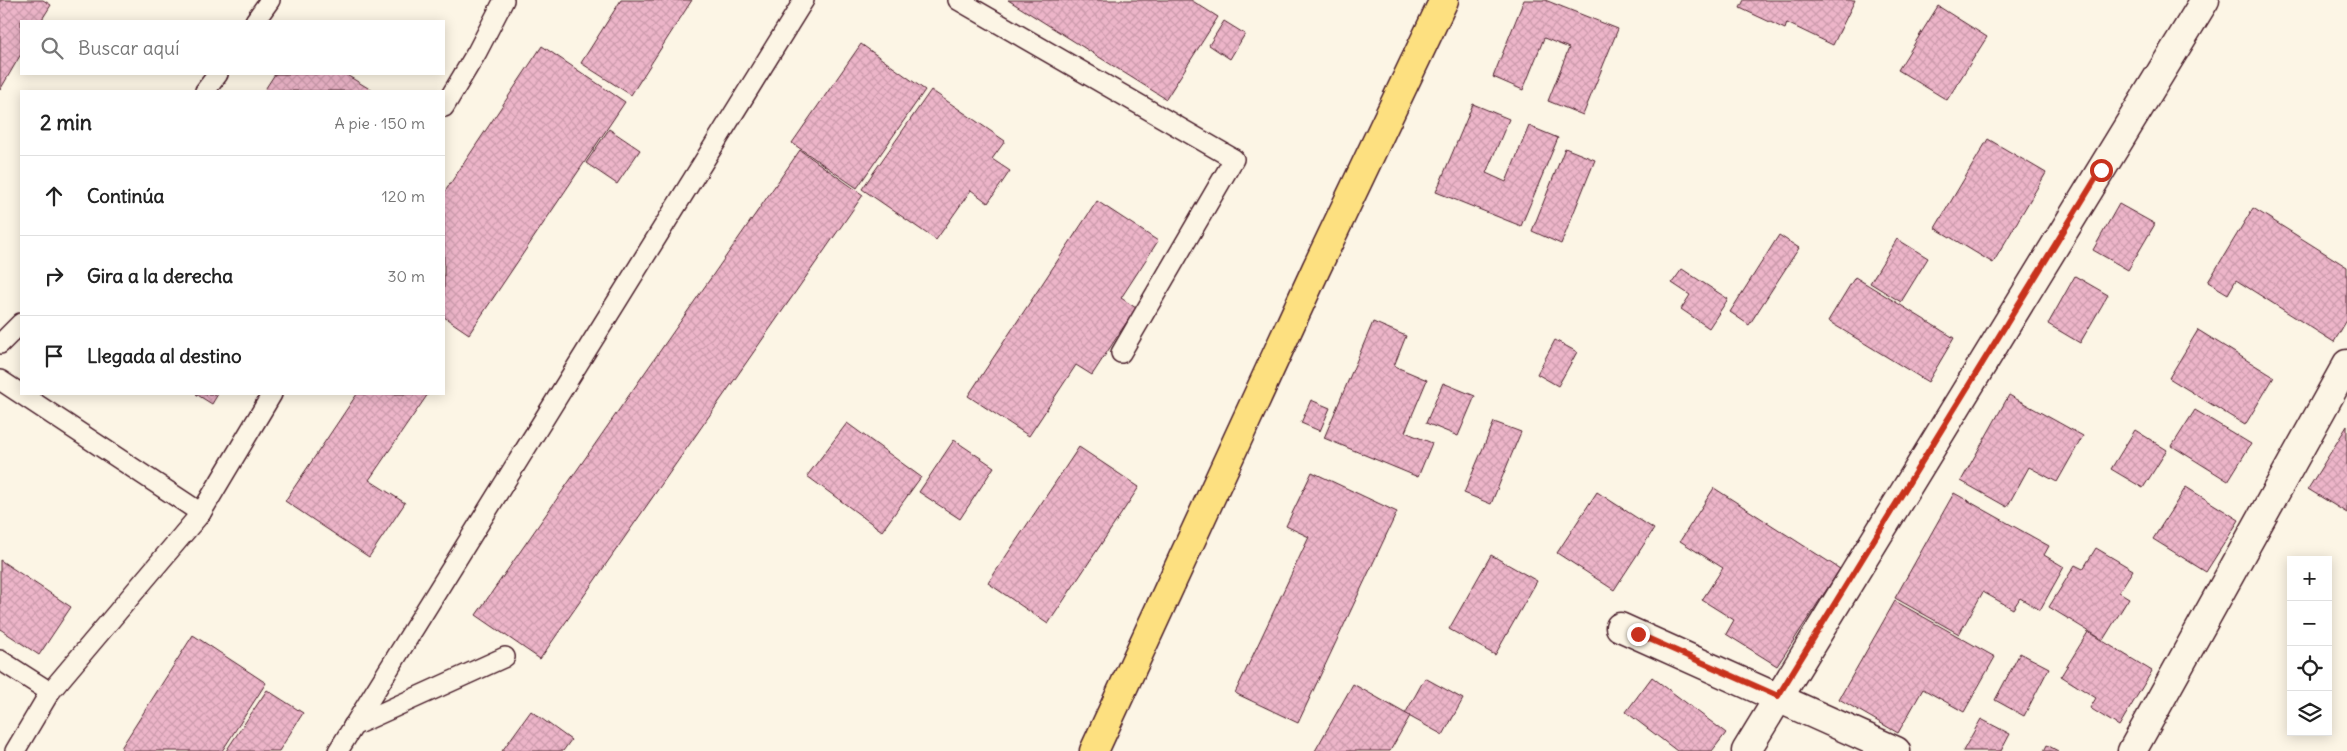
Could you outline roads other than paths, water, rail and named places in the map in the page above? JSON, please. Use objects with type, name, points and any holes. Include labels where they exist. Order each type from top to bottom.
[{"type":"highway","points":[[1094,751],[1325,251],[1444,0]]},
{"type":"street","points":[[1746,751],[2205,0]]},
{"type":"street","points":[[2132,751],[2347,364]]},
{"type":"street","points":[[1620,627],[1778,696],[1896,751]]},
{"type":"lane","points":[[256,20],[270,0]]},
{"type":"lane","points":[[445,105],[477,52],[504,0]]},
{"type":"lane","points":[[338,751],[804,0]]},
{"type":"lane","points":[[958,0],[1234,159],[1121,353]]},
{"type":"lane","points":[[207,90],[217,75]]},
{"type":"lane","points":[[0,344],[20,324]]},
{"type":"lane","points":[[0,380],[20,393]]},
{"type":"lane","points":[[23,395],[201,513]]},
{"type":"lane","points":[[15,751],[50,692],[201,513],[271,395]]},
{"type":"lane","points":[[353,726],[505,657]]},
{"type":"lane","points":[[0,660],[50,692]]}]
